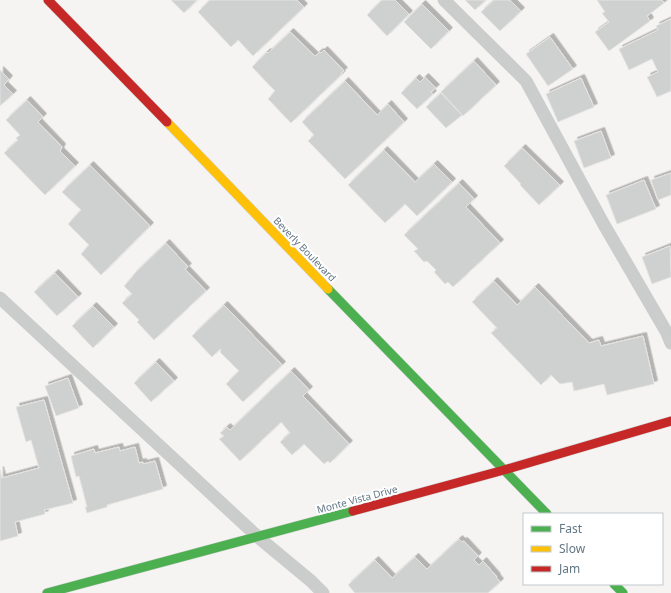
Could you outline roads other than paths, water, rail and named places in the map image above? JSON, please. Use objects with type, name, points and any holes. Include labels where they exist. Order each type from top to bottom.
[{"type":"main road","name":"Beverly Boulevard","points":[[48,0],[545,513]]},
{"type":"main road","name":"Monte Vista Drive","points":[[47,593],[504,470],[671,421]]},
{"type":"main road","points":[[615,585],[623,593]]},
{"type":"lane","points":[[444,0],[526,81],[603,223],[667,333],[671,343]]},
{"type":"lane","points":[[0,298],[258,537],[311,581],[323,593]]}]
